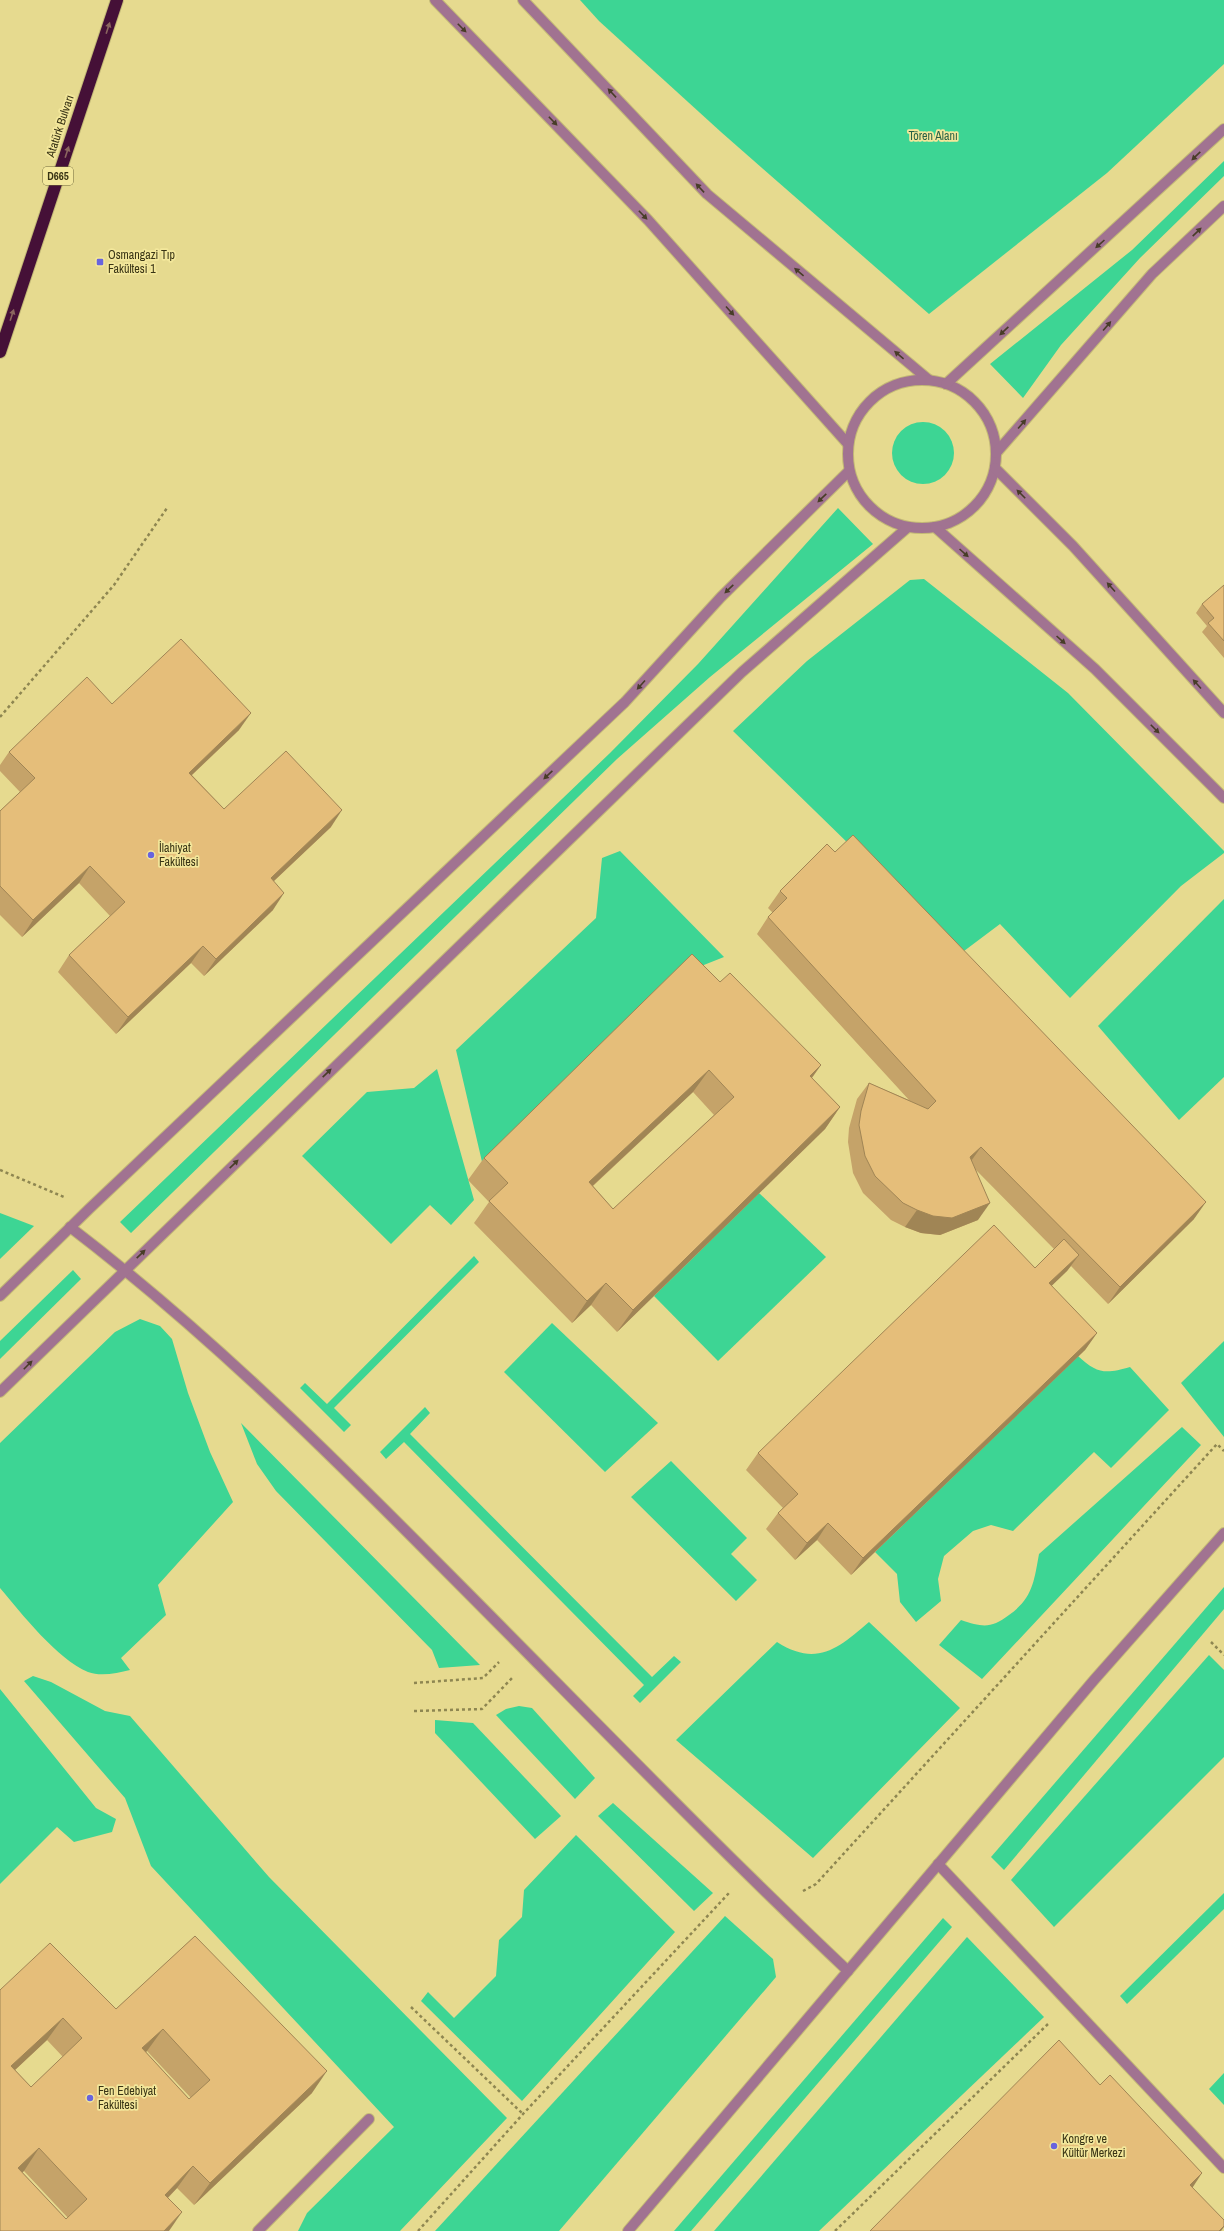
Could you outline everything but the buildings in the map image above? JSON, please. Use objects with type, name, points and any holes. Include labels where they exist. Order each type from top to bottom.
[{"type":"highway","name":"Atatürk Bulvarı","points":[[0,352],[117,0]]},
{"type":"street","points":[[435,0],[648,220],[848,444]]},
{"type":"street","points":[[523,0],[707,194],[929,380]]},
{"type":"street","points":[[946,384],[1224,129]]},
{"type":"street","points":[[996,453],[1152,274],[1224,206]]},
{"type":"street","points":[[929,380],[946,384],[963,392],[976,404],[987,418],[994,435],[996,453],[995,468],[990,482],[974,507],[949,523],[922,529],[896,524],[875,512],[859,493],[849,471],[848,444],[857,418],[876,396],[901,383],[929,380]]},
{"type":"street","points":[[995,468],[1073,546],[1224,713]]},
{"type":"street","points":[[0,1296],[70,1227],[625,702],[721,596],[849,471]]},
{"type":"street","points":[[0,1392],[125,1269],[742,672],[908,527]]},
{"type":"street","points":[[935,527],[1095,669],[1224,798]]},
{"type":"street","points":[[70,1227],[125,1269],[269,1395],[747,1875],[848,1971]]},
{"type":"street","points":[[628,2231],[1094,1680],[1224,1533]]},
{"type":"street","points":[[938,1864],[1224,2168]]},
{"type":"street","points":[[258,2231],[369,2119]]},
{"type":"path","points":[[0,717],[114,585],[167,508]]},
{"type":"path","points":[[0,1170],[90,1208]]},
{"type":"path","points":[[777,1904],[816,1884],[1216,1444],[1224,1451]]},
{"type":"path","points":[[1211,1642],[1224,1655]]},
{"type":"path","points":[[414,1711],[482,1709],[532,1658]]},
{"type":"path","points":[[414,1683],[483,1678]]},
{"type":"path","points":[[418,2231],[524,2114],[747,1875]]},
{"type":"path","points":[[835,2231],[1069,2004]]},
{"type":"path","points":[[412,2007],[524,2114]]},
{"type":"green space","name":"Tören Alanı","points":[[580,0],[1224,0],[1224,64],[1107,173],[929,314],[721,132],[599,21]]},
{"type":"green space","points":[[1224,161],[1224,176],[1140,258],[1061,345],[1023,398],[990,364],[1132,250]]},
{"type":"green space","points":[[917,422],[929,422],[945,431],[952,441],[954,453],[952,465],[945,475],[929,484],[917,484],[906,479],[897,470],[892,459],[892,447],[897,436],[906,427]]},
{"type":"green space","points":[[838,508],[873,544],[710,677],[617,759],[131,1233],[120,1222],[610,753],[698,664]]},
{"type":"green space","points":[[924,579],[1068,693],[1224,851],[1224,853],[1181,886],[1070,998],[1000,924],[956,957],[855,850],[733,731],[807,661],[910,580]]},
{"type":"green space","points":[[620,851],[724,957],[676,976],[483,1166],[456,1050],[596,918],[602,858]]},
{"type":"green space","points":[[1224,899],[1224,1077],[1179,1120],[1098,1026]]},
{"type":"green space","points":[[437,1069],[474,1200],[451,1225],[430,1205],[391,1244],[302,1156],[367,1092],[414,1088]]},
{"type":"green space","points":[[759,1193],[826,1257],[718,1361],[654,1296]]},
{"type":"green space","points":[[0,1213],[34,1226],[0,1259]]},
{"type":"green space","points":[[474,1256],[479,1262],[334,1408],[351,1425],[344,1432],[300,1388],[305,1383],[327,1404]]},
{"type":"green space","points":[[73,1270],[81,1279],[0,1359],[0,1341]]},
{"type":"green space","points":[[140,1319],[160,1326],[172,1339],[188,1393],[210,1452],[233,1502],[158,1585],[166,1615],[121,1658],[130,1670],[109,1674],[98,1674],[88,1672],[76,1666],[52,1647],[29,1623],[0,1588],[0,1443],[115,1332]]},
{"type":"green space","points":[[552,1323],[658,1423],[605,1472],[504,1372]]},
{"type":"green space","points":[[1224,1341],[1224,1437],[1181,1383]]},
{"type":"green space","points":[[1078,1356],[1091,1366],[1102,1371],[1114,1371],[1130,1367],[1169,1410],[1111,1468],[1094,1452],[1013,1531],[991,1525],[973,1531],[944,1556],[938,1579],[941,1601],[916,1622],[900,1602],[897,1574],[875,1552]]},
{"type":"green space","points":[[425,1407],[430,1413],[410,1434],[652,1677],[674,1656],[681,1662],[640,1703],[633,1696],[644,1685],[404,1442],[386,1459],[380,1452]]},
{"type":"green space","points":[[241,1423],[480,1665],[439,1668],[432,1650],[276,1491],[257,1464]]},
{"type":"green space","points":[[1182,1427],[1201,1445],[982,1679],[939,1645],[961,1620],[981,1625],[991,1625],[1003,1620],[1017,1609],[1028,1595],[1034,1581],[1039,1554]]},
{"type":"green space","points":[[671,1461],[747,1538],[731,1554],[757,1580],[736,1601],[631,1497]]},
{"type":"green space","points":[[1224,1587],[1224,1609],[1004,1870],[991,1857]]},
{"type":"green space","points":[[869,1622],[960,1708],[813,1858],[676,1740],[777,1642],[803,1653],[815,1654],[826,1652],[837,1647]]},
{"type":"green space","points":[[1209,1655],[1224,1670],[1224,1757],[1054,1927],[1011,1880]]},
{"type":"green space","points":[[33,1676],[51,1682],[105,1711],[130,1716],[269,1877],[507,2118],[400,2231],[298,2231],[307,2213],[394,2127],[151,1866],[125,1798],[24,1681]]},
{"type":"green space","points":[[0,1689],[96,1808],[116,1819],[112,1832],[74,1842],[57,1827],[0,1884]]},
{"type":"green space","points":[[519,1706],[532,1708],[595,1778],[575,1799],[496,1715],[506,1709]]},
{"type":"green space","points":[[435,1720],[473,1723],[561,1816],[535,1839],[435,1733]]},
{"type":"green space","points":[[613,1803],[713,1893],[694,1911],[598,1816]]},
{"type":"green space","points":[[576,1835],[675,1932],[522,2101],[421,2001],[428,1992],[454,2018],[496,1976],[499,1940],[522,1917],[524,1890]]},
{"type":"green space","points":[[1224,1893],[1224,1909],[1127,2004],[1120,1996]]},
{"type":"green space","points":[[725,1916],[773,1959],[776,1977],[559,2231],[435,2231]]},
{"type":"green space","points":[[943,1918],[952,1927],[691,2231],[674,2231]]},
{"type":"green space","points":[[967,1937],[1044,2017],[819,2231],[714,2231]]},
{"type":"green space","points":[[1224,2073],[1224,2105],[1209,2089]]},
{"type":"place","name":"Osmangazi Tıp Fakültesi 1","points":[[100,262]]},
{"type":"place","name":"İlahiyat Fakültesi","points":[[151,855]]},
{"type":"place","name":"Fen Edebiyat Fakültesi","points":[[90,2098]]},
{"type":"place","name":"Kongre ve Kültür Merkezi","points":[[1054,2146]]}]
